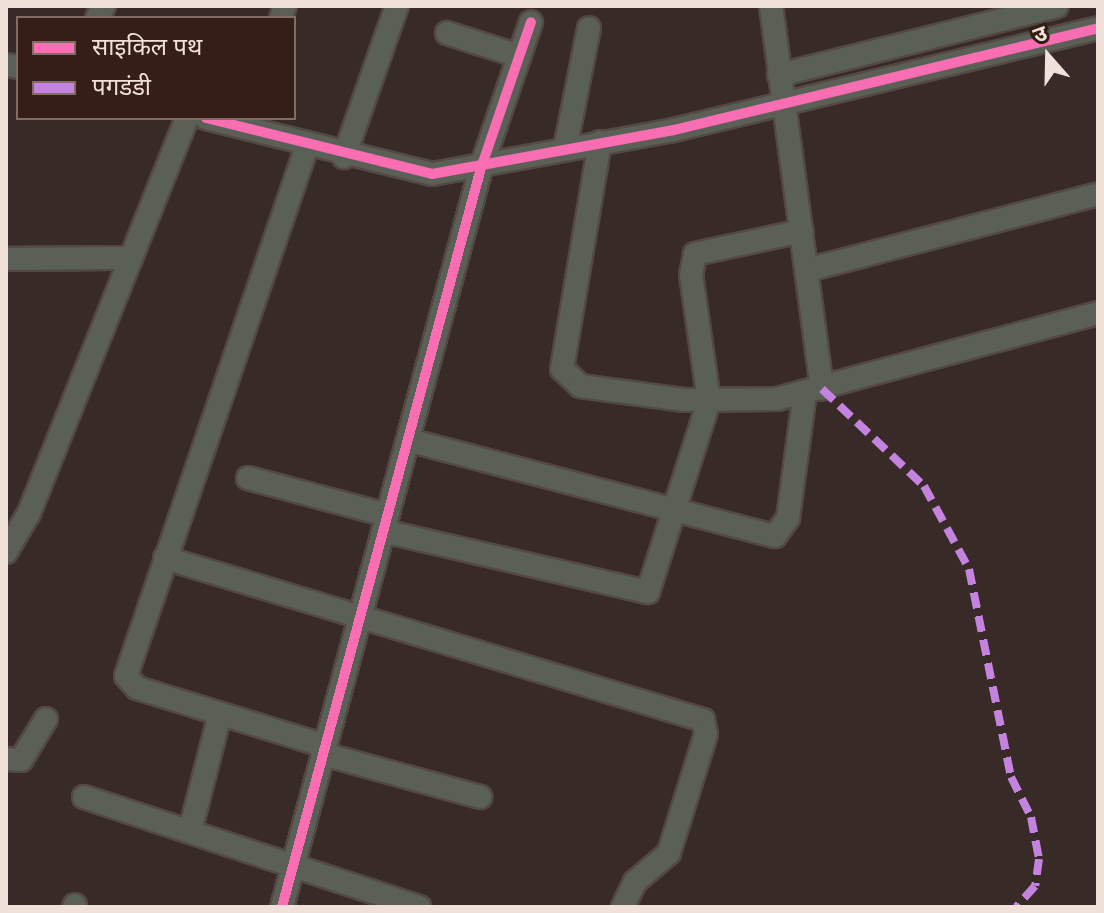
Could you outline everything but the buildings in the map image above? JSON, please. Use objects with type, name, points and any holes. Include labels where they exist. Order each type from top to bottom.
[{"type":"street","points":[[344,157],[397,6]]},
{"type":"street","points":[[408,440],[762,534],[784,530],[814,391],[807,270],[771,6]]},
{"type":"street","points":[[779,75],[1057,6]]},
{"type":"street","points":[[282,907],[481,168],[531,22]]},
{"type":"street","points":[[565,149],[589,28]]},
{"type":"street","points":[[222,120],[245,123],[344,157],[432,174],[481,168],[784,105],[1098,28]]},
{"type":"street","points":[[447,33],[519,56]]},
{"type":"street","points":[[6,552],[29,513],[186,120]]},
{"type":"street","points":[[600,142],[562,369],[580,386],[709,401],[814,391],[1098,313]]},
{"type":"street","points":[[307,146],[126,676],[137,688],[324,750],[480,797]]},
{"type":"street","points":[[807,270],[1098,194]]},
{"type":"street","points":[[248,478],[385,523],[641,594],[652,585],[709,401],[691,275],[695,254],[802,231]]},
{"type":"street","points":[[6,259],[131,258]]},
{"type":"street","points":[[165,558],[361,614],[703,720],[706,734],[669,853],[635,882],[623,907]]},
{"type":"street","points":[[190,831],[220,714]]},
{"type":"street","points":[[6,759],[21,760],[46,719]]},
{"type":"street","points":[[84,797],[419,907]]},
{"type":"marked path","points":[[822,389],[924,486],[969,569],[1011,777],[1031,817],[1039,859],[1035,886],[1016,907]]},
{"type":"cycle path","points":[[282,907],[481,168],[531,22]]},
{"type":"cycle path","points":[[214,120],[432,174],[674,130],[1098,28]]}]
